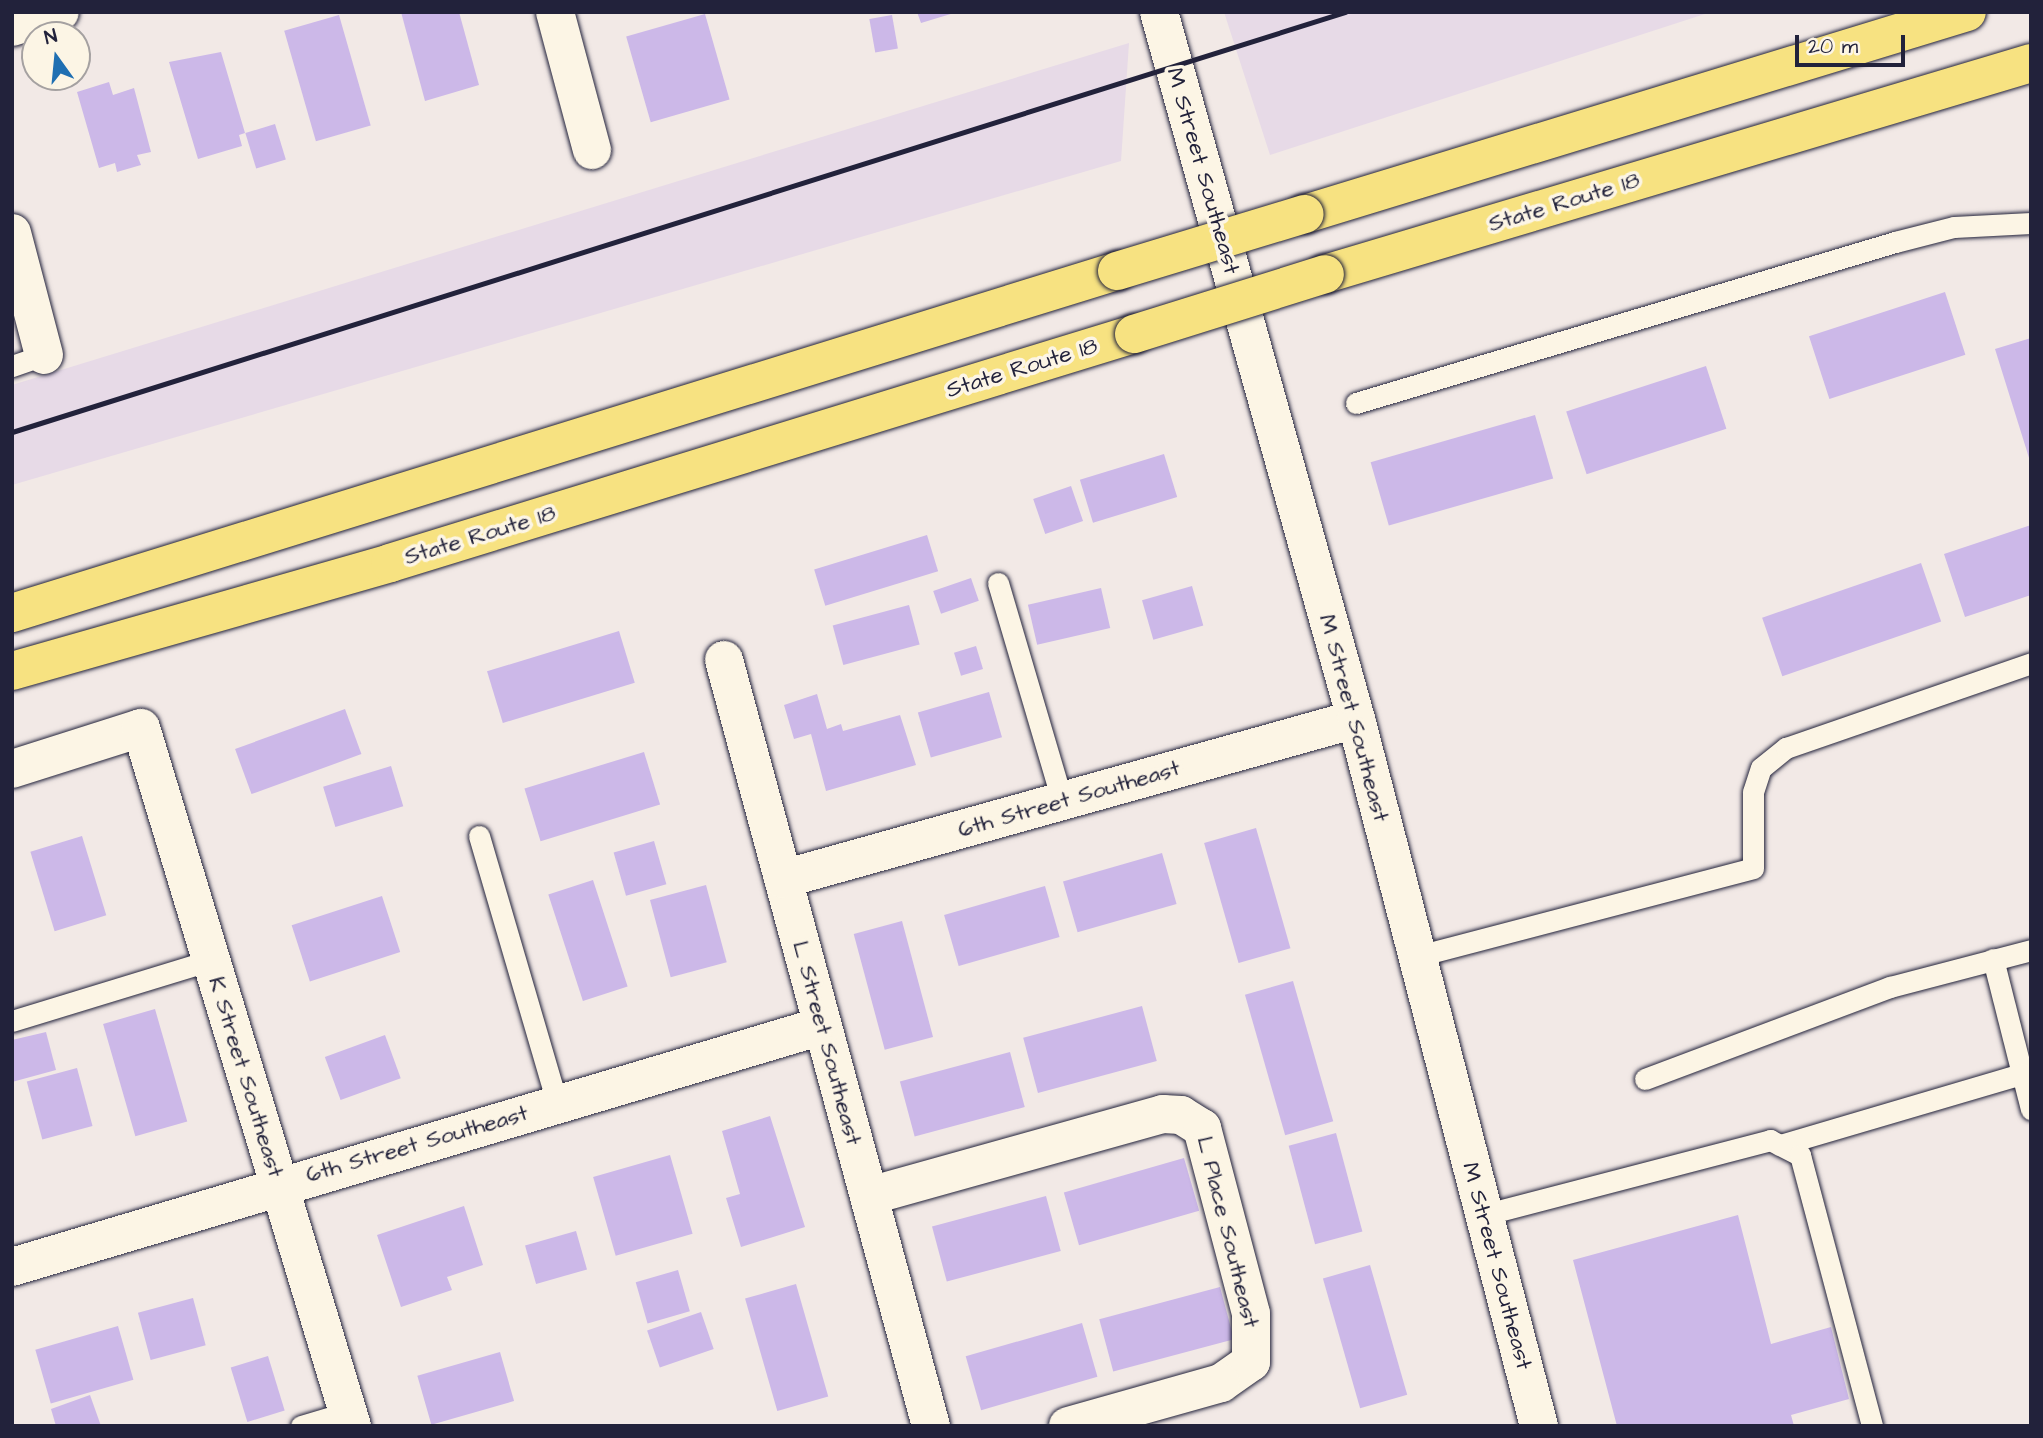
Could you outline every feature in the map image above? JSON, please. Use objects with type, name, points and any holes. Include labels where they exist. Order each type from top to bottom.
[{"type":"highway","points":[[12,612],[1967,12]]},
{"type":"highway","name":"State Route 18","points":[[12,671],[390,563],[1325,274],[2031,63]]},
{"type":"street","points":[[12,27],[60,12]]},
{"type":"street","points":[[555,12],[592,150]]},
{"type":"street","name":"M Street Southeast","points":[[1159,12],[1356,719],[1539,1426]]},
{"type":"street","points":[[12,233],[28,361]]},
{"type":"street","name":"L Street Southeast","points":[[724,660],[931,1426]]},
{"type":"street","name":"6th Street Southeast","points":[[783,879],[1356,719]]},
{"type":"street","name":"K Street Southeast","points":[[12,769],[141,728],[350,1419]]},
{"type":"street","name":"6th Street Southeast","points":[[12,1267],[278,1184],[822,1026]]},
{"type":"street","name":"L Place Southeast","points":[[869,1196],[1163,1114],[1181,1115],[1202,1128],[1251,1314],[1251,1362],[1221,1383],[1068,1426]]},
{"type":"lane","points":[[1356,403],[1895,242],[1954,227],[2031,223]]},
{"type":"lane","points":[[998,583],[1062,801]]},
{"type":"lane","points":[[1418,956],[1753,868],[1753,792],[1761,768],[1786,748],[2031,663]]},
{"type":"lane","points":[[479,836],[558,1103]]},
{"type":"lane","points":[[1644,1079],[1890,987],[2031,950]]},
{"type":"lane","points":[[1993,959],[2031,1109]]},
{"type":"lane","points":[[12,1021],[212,960]]},
{"type":"lane","points":[[1780,1145],[2022,1074]]},
{"type":"lane","points":[[1483,1215],[1770,1140],[1800,1155],[1872,1426]]},
{"type":"lane","points":[[301,1426],[350,1419]]},
{"type":"shaded area","points":[[1224,12],[1711,12],[1270,155]]},
{"type":"shaded area","points":[[1129,43],[1121,161],[12,485],[12,385]]},
{"type":"building","points":[[401,12],[459,12],[479,85],[425,101]]},
{"type":"building","points":[[917,12],[954,12],[954,13],[921,23]]},
{"type":"building","points":[[705,14],[730,100],[651,122],[626,37]]},
{"type":"building","points":[[339,15],[371,126],[316,141],[284,31]]},
{"type":"building","points":[[892,15],[898,48],[875,52],[869,19]]},
{"type":"building","points":[[221,52],[245,133],[239,135],[242,146],[198,159],[169,62]]},
{"type":"building","points":[[109,82],[113,95],[134,88],[151,152],[137,155],[141,165],[117,172],[115,163],[99,168],[77,92],[91,91],[91,88]]},
{"type":"building","points":[[275,124],[286,159],[256,168],[245,133]]},
{"type":"building","points":[[1945,292],[1965,355],[1829,399],[1809,336]]},
{"type":"building","points":[[2031,338],[2031,461],[2030,461],[1995,349]]},
{"type":"building","points":[[1706,366],[1726,429],[1587,474],[1566,411]]},
{"type":"building","points":[[1535,415],[1553,478],[1389,526],[1371,462]]},
{"type":"building","points":[[1164,454],[1177,497],[1093,523],[1080,480]]},
{"type":"building","points":[[1071,486],[1083,521],[1045,534],[1033,499]]},
{"type":"building","points":[[2031,525],[2031,595],[1965,617],[1944,554]]},
{"type":"building","points":[[927,535],[938,571],[825,606],[814,569]]},
{"type":"building","points":[[1921,563],[1941,622],[1782,676],[1762,618]]},
{"type":"building","points":[[971,578],[979,601],[941,614],[933,591]]},
{"type":"building","points":[[1192,586],[1203,625],[1153,640],[1142,600]]},
{"type":"building","points":[[1101,588],[1110,628],[1037,645],[1028,605]]},
{"type":"building","points":[[909,605],[920,645],[843,665],[833,625]]},
{"type":"building","points":[[619,631],[635,683],[503,723],[487,671]]},
{"type":"building","points":[[976,646],[983,669],[961,676],[954,653]]},
{"type":"building","points":[[989,692],[1002,737],[931,758],[918,712]]},
{"type":"building","points":[[817,694],[827,729],[841,724],[843,731],[900,715],[916,765],[826,791],[811,734],[794,739],[784,705]]},
{"type":"building","points":[[345,709],[361,754],[251,794],[235,749]]},
{"type":"building","points":[[644,752],[660,805],[541,841],[524,789]]},
{"type":"building","points":[[391,766],[403,806],[335,827],[323,787]]},
{"type":"building","points":[[1256,828],[1290,948],[1239,963],[1204,843]]},
{"type":"building","points":[[82,836],[106,915],[55,931],[30,852]]},
{"type":"building","points":[[654,841],[666,884],[626,896],[614,853]]},
{"type":"building","points":[[1162,853],[1177,904],[1078,932],[1063,881]]},
{"type":"building","points":[[593,880],[628,987],[583,1001],[548,895]]},
{"type":"building","points":[[706,885],[727,962],[671,977],[650,900]]},
{"type":"building","points":[[1045,886],[1060,937],[959,966],[944,915]]},
{"type":"building","points":[[382,896],[400,952],[310,981],[292,925]]},
{"type":"building","points":[[902,921],[933,1037],[885,1050],[854,934]]},
{"type":"building","points":[[1293,981],[1333,1121],[1285,1135],[1245,995]]},
{"type":"building","points":[[1142,1006],[1157,1061],[1038,1093],[1023,1038]]},
{"type":"building","points":[[155,1009],[187,1121],[135,1136],[103,1024]]},
{"type":"building","points":[[46,1032],[56,1070],[12,1082],[12,1040]]},
{"type":"building","points":[[385,1035],[401,1078],[341,1100],[325,1057]]},
{"type":"building","points":[[1010,1052],[1025,1107],[915,1137],[900,1082]]},
{"type":"building","points":[[77,1068],[93,1126],[42,1139],[27,1081]]},
{"type":"building","points":[[770,1116],[805,1227],[741,1247],[726,1198],[740,1194],[722,1131]]},
{"type":"building","points":[[1336,1133],[1362,1232],[1315,1244],[1289,1146]]},
{"type":"building","points":[[670,1155],[693,1234],[616,1256],[593,1177]]},
{"type":"building","points":[[1184,1158],[1199,1211],[1079,1245],[1064,1192]]},
{"type":"building","points":[[1046,1196],[1061,1251],[947,1282],[932,1227]]},
{"type":"building","points":[[464,1206],[483,1265],[447,1277],[452,1290],[401,1307],[377,1235]]},
{"type":"building","points":[[1738,1215],[1771,1344],[1831,1327],[1849,1399],[1791,1415],[1794,1426],[1617,1426],[1573,1260]]},
{"type":"building","points":[[576,1231],[587,1269],[536,1284],[525,1246]]},
{"type":"building","points":[[1370,1265],[1407,1395],[1360,1408],[1323,1279]]},
{"type":"building","points":[[678,1270],[690,1311],[648,1323],[636,1282]]},
{"type":"building","points":[[796,1284],[828,1396],[777,1411],[745,1299]]},
{"type":"building","points":[[1220,1287],[1234,1339],[1113,1372],[1099,1319]]},
{"type":"building","points":[[193,1298],[206,1345],[151,1360],[138,1313]]},
{"type":"building","points":[[701,1312],[714,1349],[660,1367],[647,1331]]},
{"type":"building","points":[[1082,1323],[1097,1377],[981,1410],[966,1356]]},
{"type":"building","points":[[118,1326],[133,1380],[51,1404],[35,1350]]},
{"type":"building","points":[[500,1352],[514,1401],[431,1425],[417,1376]]},
{"type":"building","points":[[268,1356],[285,1411],[247,1422],[231,1367]]},
{"type":"building","points":[[90,1395],[101,1426],[56,1426],[51,1409]]},
{"type":"railway","points":[[12,432],[1345,12]]}]
